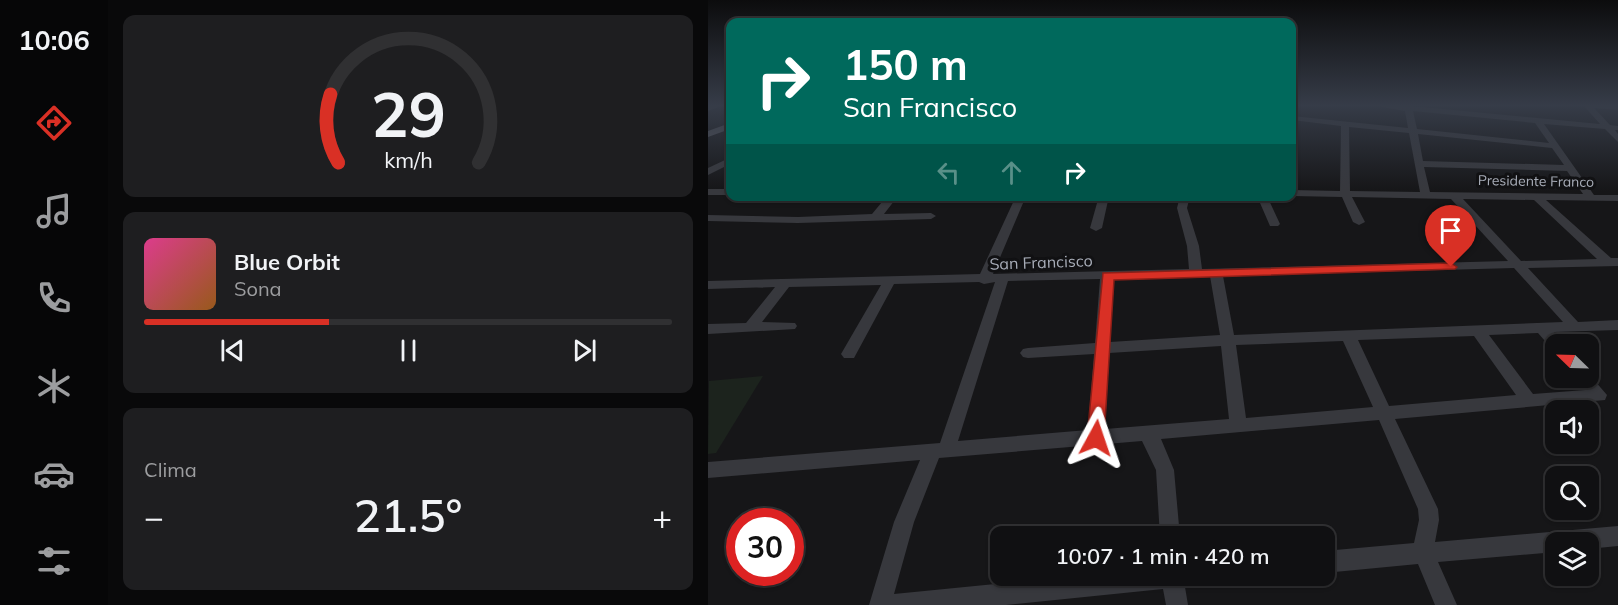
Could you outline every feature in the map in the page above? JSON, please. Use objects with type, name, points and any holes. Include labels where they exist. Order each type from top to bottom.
[{"type":"street","points":[[1345,134],[1345,193],[1359,222]]},
{"type":"street","points":[[1296,193],[1425,194],[1413,134]]},
{"type":"street","points":[[1443,134],[1555,146]]},
{"type":"street","points":[[1547,134],[1591,198]]},
{"type":"street","points":[[708,162],[726,162]]},
{"type":"street","points":[[708,172],[726,163]]},
{"type":"street","points":[[1418,164],[1571,168]]},
{"type":"street","points":[[708,192],[726,192]]},
{"type":"street","name":"Presidente Franco","points":[[1425,194],[1618,198]]},
{"type":"street","points":[[1453,195],[1575,327]]},
{"type":"street","points":[[1536,196],[1613,262]]},
{"type":"street","points":[[875,218],[889,201]]},
{"type":"street","points":[[984,280],[1019,201]]},
{"type":"street","points":[[1095,228],[1103,201]]},
{"type":"street","points":[[1184,201],[1182,208],[1193,246],[1196,273]]},
{"type":"street","points":[[1264,201],[1274,224]]},
{"type":"street","points":[[708,218],[798,220],[931,216]]},
{"type":"street","name":"San Francisco","points":[[708,285],[888,283],[1613,262]]},
{"type":"street","points":[[1216,273],[1228,340],[1238,423]]},
{"type":"street","points":[[1096,438],[1107,276]]},
{"type":"street","points":[[880,605],[904,522],[939,452],[1002,279]]},
{"type":"street","points":[[849,354],[888,283]]},
{"type":"street","points":[[750,328],[785,284]]},
{"type":"street","points":[[1028,353],[1228,340],[1618,325]]},
{"type":"street","points":[[708,329],[790,326]]},
{"type":"street","points":[[1542,328],[1547,334]]},
{"type":"street","points":[[1478,331],[1529,401]]},
{"type":"street","points":[[1349,337],[1428,509],[1429,520],[1423,552],[1446,605]]},
{"type":"street","points":[[708,470],[939,452],[1238,423],[1599,395],[1593,388]]},
{"type":"street","points":[[1147,433],[1158,448],[1167,470],[1170,526]]},
{"type":"street","points":[[1335,561],[1618,536]]},
{"type":"street","points":[[895,605],[1080,586]]},
{"type":"street","points":[[1177,586],[1177,605]]},
{"type":"shaded area","points":[[763,376],[716,453],[708,454],[709,381]]},
{"type":"route","points":[[1096,438],[1107,276],[1451,267]]}]
